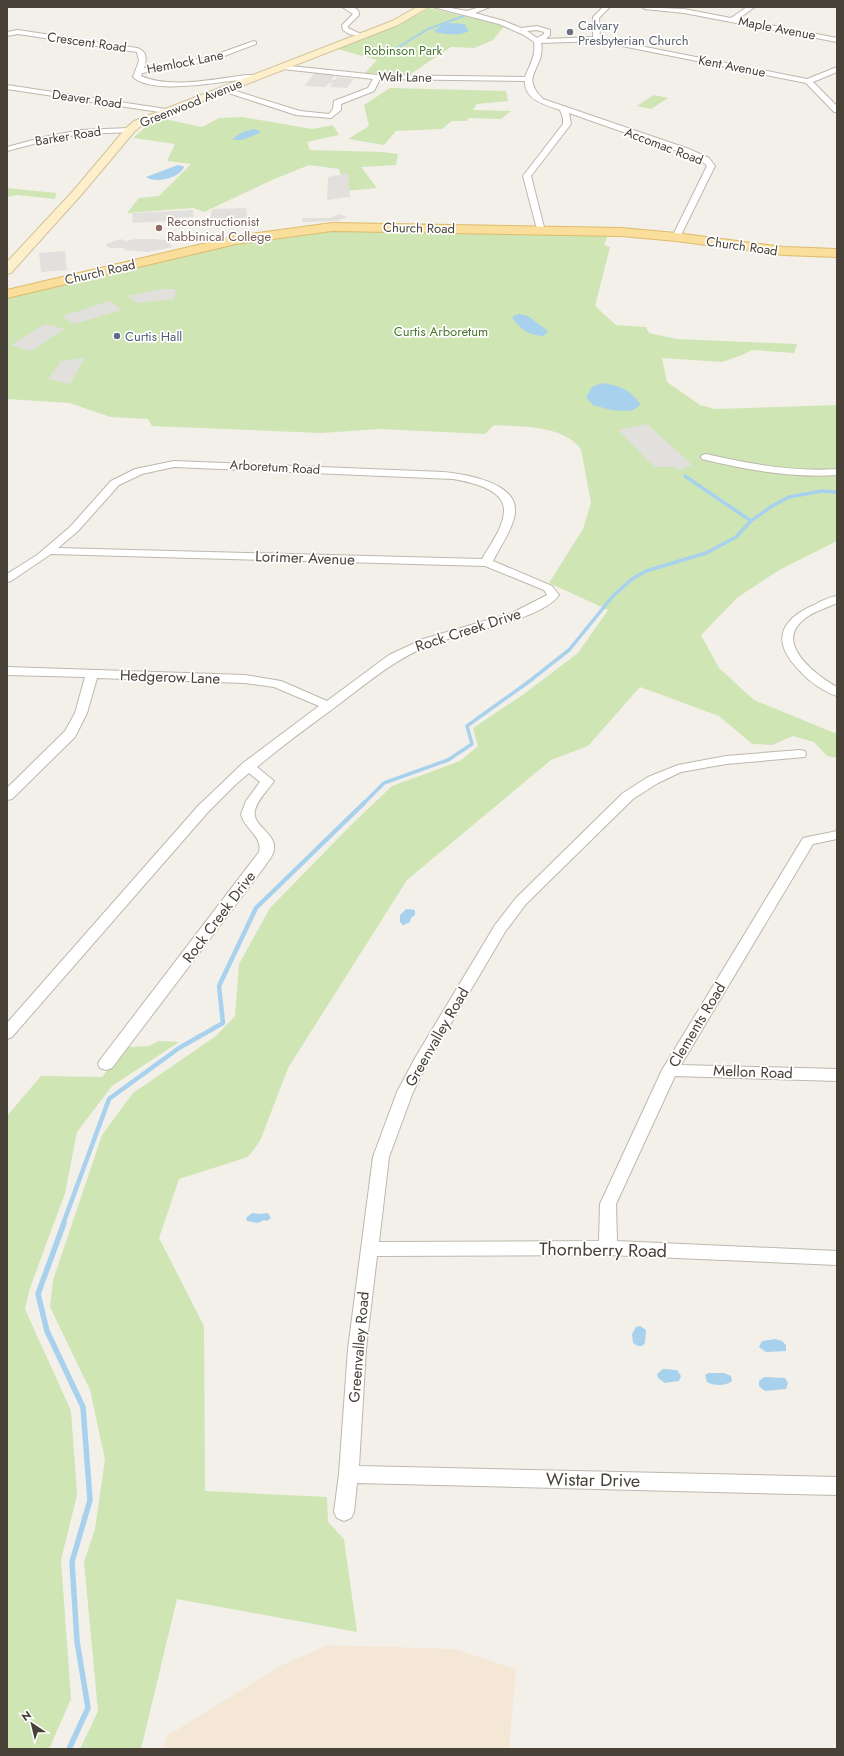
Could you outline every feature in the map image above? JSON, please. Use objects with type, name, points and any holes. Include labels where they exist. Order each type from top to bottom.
[{"type":"main road","name":"Greenwood Avenue","points":[[7,270],[78,192],[130,130],[138,123],[395,23],[424,7]]},
{"type":"main road","name":"Church Road","points":[[7,294],[236,240],[300,230],[361,227],[621,232],[676,237],[772,250],[837,253]]},
{"type":"street","points":[[345,7],[354,10],[358,14],[345,25],[345,29],[351,33],[361,36]]},
{"type":"street","points":[[436,7],[495,20],[521,30],[537,41],[540,52],[528,79],[530,94],[540,101],[563,109],[567,118],[567,124],[527,176],[541,231]]},
{"type":"street","points":[[466,14],[487,7]]},
{"type":"street","points":[[597,39],[596,17],[607,7]]},
{"type":"street","name":"Maple Avenue","points":[[645,7],[684,11],[837,40]]},
{"type":"street","points":[[732,20],[752,7]]},
{"type":"street","points":[[521,30],[537,28],[548,31],[547,35],[537,41]]},
{"type":"street","name":"Crescent Road","points":[[7,34],[18,32],[134,49],[140,51],[142,56],[142,63],[137,76],[139,78],[160,82],[198,83],[255,77]]},
{"type":"street","name":"Kent Avenue","points":[[537,41],[597,39],[808,81]]},
{"type":"street","name":"Hemlock Lane","points":[[139,71],[211,59],[254,43]]},
{"type":"street","name":"Walt Lane","points":[[283,67],[378,77],[528,79]]},
{"type":"street","points":[[837,69],[808,81],[837,110]]},
{"type":"street","points":[[223,90],[299,113],[331,116],[337,110],[337,103],[371,89],[373,83],[378,77]]},
{"type":"street","name":"Deaver Road","points":[[7,87],[166,111]]},
{"type":"street","name":"Accomac Road","points":[[563,109],[686,151],[706,160],[711,166],[676,237]]},
{"type":"street","name":"Barker Road","points":[[7,149],[38,140],[75,133],[99,130],[130,130]]},
{"type":"street","points":[[706,456],[762,470],[787,474],[812,475],[837,472]]},
{"type":"street","name":"Arboretum Road","points":[[7,579],[49,551],[74,529],[111,486],[120,480],[132,473],[155,466],[184,463],[443,475],[472,479],[498,491],[506,499],[511,508],[510,517],[486,563]]},
{"type":"street","name":"Lorimer Avenue","points":[[49,551],[486,563],[548,588],[553,595]]},
{"type":"street","name":"Rock Creek Drive","points":[[7,1033],[203,809],[248,766],[278,742],[388,662],[408,650],[450,634],[516,616],[548,600],[553,595]]},
{"type":"street","points":[[837,599],[802,616],[790,628],[787,638],[793,655],[801,666],[812,676],[837,692]]},
{"type":"street","name":"Hedgerow Lane","points":[[7,671],[251,680],[277,684],[329,706]]},
{"type":"street","points":[[9,792],[75,728],[92,674]]},
{"type":"street","name":"Greenvalley Road","points":[[344,1512],[349,1474],[356,1349],[381,1157],[405,1092],[420,1062],[494,939],[521,901],[628,796],[653,780],[678,769],[707,762],[800,754]]},
{"type":"street","name":"Rock Creek Drive","points":[[106,1064],[260,863],[267,849],[266,840],[250,820],[248,814],[251,804],[266,781],[248,766]]},
{"type":"street","name":"Clements Road","points":[[608,1248],[608,1204],[670,1070],[808,841],[837,835]]},
{"type":"street","name":"Mellon Road","points":[[670,1070],[837,1075]]},
{"type":"street","name":"Thornberry Road","points":[[369,1249],[608,1248],[837,1258]]},
{"type":"street","name":"Wistar Drive","points":[[349,1474],[837,1486]]},
{"type":"shaded area","points":[[315,73],[335,74],[332,80],[335,80],[337,77],[354,79],[347,88],[330,87],[333,83],[329,83],[325,87],[304,86]]},
{"type":"shaded area","points":[[348,173],[350,197],[327,200],[328,177]]},
{"type":"shaded area","points":[[212,209],[247,209],[245,210],[247,211],[246,223],[233,227],[208,227]]},
{"type":"shaded area","points":[[193,210],[194,217],[171,218],[171,221],[133,223],[132,213]]},
{"type":"shaded area","points":[[339,214],[347,217],[337,221],[302,222],[302,218],[330,218]]},
{"type":"shaded area","points":[[121,239],[125,241],[136,239],[166,240],[173,247],[148,252],[124,250],[125,248],[109,248],[105,244]]},
{"type":"shaded area","points":[[65,251],[67,270],[41,272],[39,253]]},
{"type":"shaded area","points":[[162,289],[176,289],[174,299],[138,303],[127,296]]},
{"type":"shaded area","points":[[110,301],[122,310],[74,324],[62,316]]},
{"type":"shaded area","points":[[45,324],[64,329],[31,351],[11,345]]},
{"type":"shaded area","points":[[85,358],[70,384],[48,379],[61,361]]},
{"type":"shaded area","points":[[647,424],[692,465],[679,470],[674,467],[654,467],[618,430]]},
{"type":"shaded area","points":[[327,1645],[453,1649],[516,1669],[509,1749],[162,1749],[167,1736],[282,1665]]},
{"type":"green space","name":"Robinson Park","points":[[430,8],[504,26],[493,40],[474,48],[451,47],[409,75],[365,73],[377,60],[337,49],[401,24]]},
{"type":"green space","points":[[390,88],[506,91],[508,101],[477,104],[473,110],[511,111],[501,119],[468,118],[467,121],[452,121],[442,129],[396,131],[384,145],[348,139],[369,126],[364,105]]},
{"type":"green space","points":[[654,95],[668,98],[651,109],[637,106]]},
{"type":"green space","points":[[242,117],[312,129],[333,125],[339,135],[307,142],[310,150],[383,152],[398,154],[396,165],[361,167],[377,188],[345,191],[339,169],[309,165],[272,180],[204,212],[193,208],[127,213],[139,198],[159,196],[191,164],[167,161],[175,144],[133,138],[150,123],[164,119],[202,127],[219,118]]},
{"type":"green space","points":[[7,188],[56,193],[55,199],[17,195],[7,197]]},
{"type":"green space","name":"Curtis Arboretum","points":[[338,229],[608,235],[604,245],[610,247],[595,306],[616,325],[646,327],[649,333],[677,339],[797,344],[794,353],[752,350],[722,362],[662,358],[667,382],[700,405],[715,409],[837,405],[837,470],[802,472],[812,476],[837,474],[837,541],[781,569],[738,597],[701,635],[719,668],[754,700],[837,734],[837,758],[827,756],[814,742],[793,736],[772,745],[752,744],[719,716],[640,687],[588,746],[551,760],[407,880],[288,1068],[260,1141],[248,1157],[179,1179],[159,1238],[204,1326],[205,1491],[327,1497],[328,1522],[344,1539],[357,1632],[177,1599],[141,1749],[80,1749],[98,1711],[84,1562],[95,1529],[105,1460],[90,1390],[50,1307],[53,1280],[102,1135],[133,1093],[216,1036],[235,1016],[239,964],[270,908],[351,825],[392,786],[460,761],[478,746],[473,728],[524,694],[578,653],[608,610],[549,583],[583,529],[591,503],[581,449],[564,435],[553,431],[529,427],[494,425],[485,434],[380,429],[321,433],[152,426],[148,419],[110,417],[70,403],[7,399],[7,298],[247,241]]},
{"type":"green space","points":[[159,1041],[179,1042],[112,1086],[77,1132],[65,1193],[30,1288],[25,1309],[71,1411],[77,1495],[61,1560],[71,1699],[49,1749],[7,1749],[7,1116],[41,1076],[102,1077],[128,1047],[149,1046]]},
{"type":"water","points":[[449,23],[465,24],[469,31],[461,34],[452,34],[434,31],[442,25]]},
{"type":"water","points":[[254,129],[260,131],[260,133],[242,140],[233,140],[239,134]]},
{"type":"water","points":[[178,165],[184,167],[182,171],[172,177],[155,180],[146,177]]},
{"type":"water","points":[[519,314],[528,316],[548,331],[544,336],[529,333],[519,326],[512,318]]},
{"type":"water","points":[[602,383],[614,385],[624,389],[633,395],[641,405],[633,410],[624,411],[611,410],[593,405],[586,397],[592,387]]},
{"type":"water","points":[[406,909],[415,910],[415,915],[411,918],[410,922],[402,925],[400,922],[400,915]]},
{"type":"water","points":[[252,1213],[268,1213],[271,1218],[267,1221],[264,1220],[258,1223],[247,1221],[246,1218]]},
{"type":"water","points":[[640,1326],[646,1330],[645,1343],[642,1346],[638,1346],[633,1343],[632,1334],[636,1327]]},
{"type":"water","points":[[775,1339],[782,1341],[786,1345],[786,1351],[766,1352],[759,1347],[762,1341]]},
{"type":"water","points":[[663,1369],[677,1370],[681,1376],[679,1381],[665,1383],[658,1378],[657,1374]]},
{"type":"water","points":[[709,1373],[724,1373],[731,1376],[732,1381],[723,1385],[716,1385],[707,1382],[705,1375]]},
{"type":"water","points":[[764,1377],[785,1378],[788,1383],[786,1389],[765,1391],[759,1386],[759,1381]]},
{"type":"waterway","points":[[384,56],[428,29],[464,16]]},
{"type":"waterway","points":[[685,476],[751,521]]},
{"type":"waterway","points":[[751,521],[772,506],[789,497],[822,491],[837,492]]},
{"type":"waterway","points":[[364,803],[384,783],[448,760],[472,744],[467,726],[527,683],[569,650],[613,596],[632,579],[646,571],[706,553],[736,537],[751,521]]},
{"type":"waterway","points":[[63,1224],[109,1099],[179,1048],[223,1023],[219,986],[256,908],[364,803]]},
{"type":"waterway","points":[[64,1223],[38,1294],[47,1331],[83,1407],[90,1500],[72,1562],[77,1641],[88,1708],[69,1749]]},
{"type":"place","name":"Calvary Presbyterian Church","points":[[570,32]]},
{"type":"place","name":"Reconstructionist Rabbinical College","points":[[159,228]]},
{"type":"place","name":"Curtis Hall","points":[[117,336]]}]
